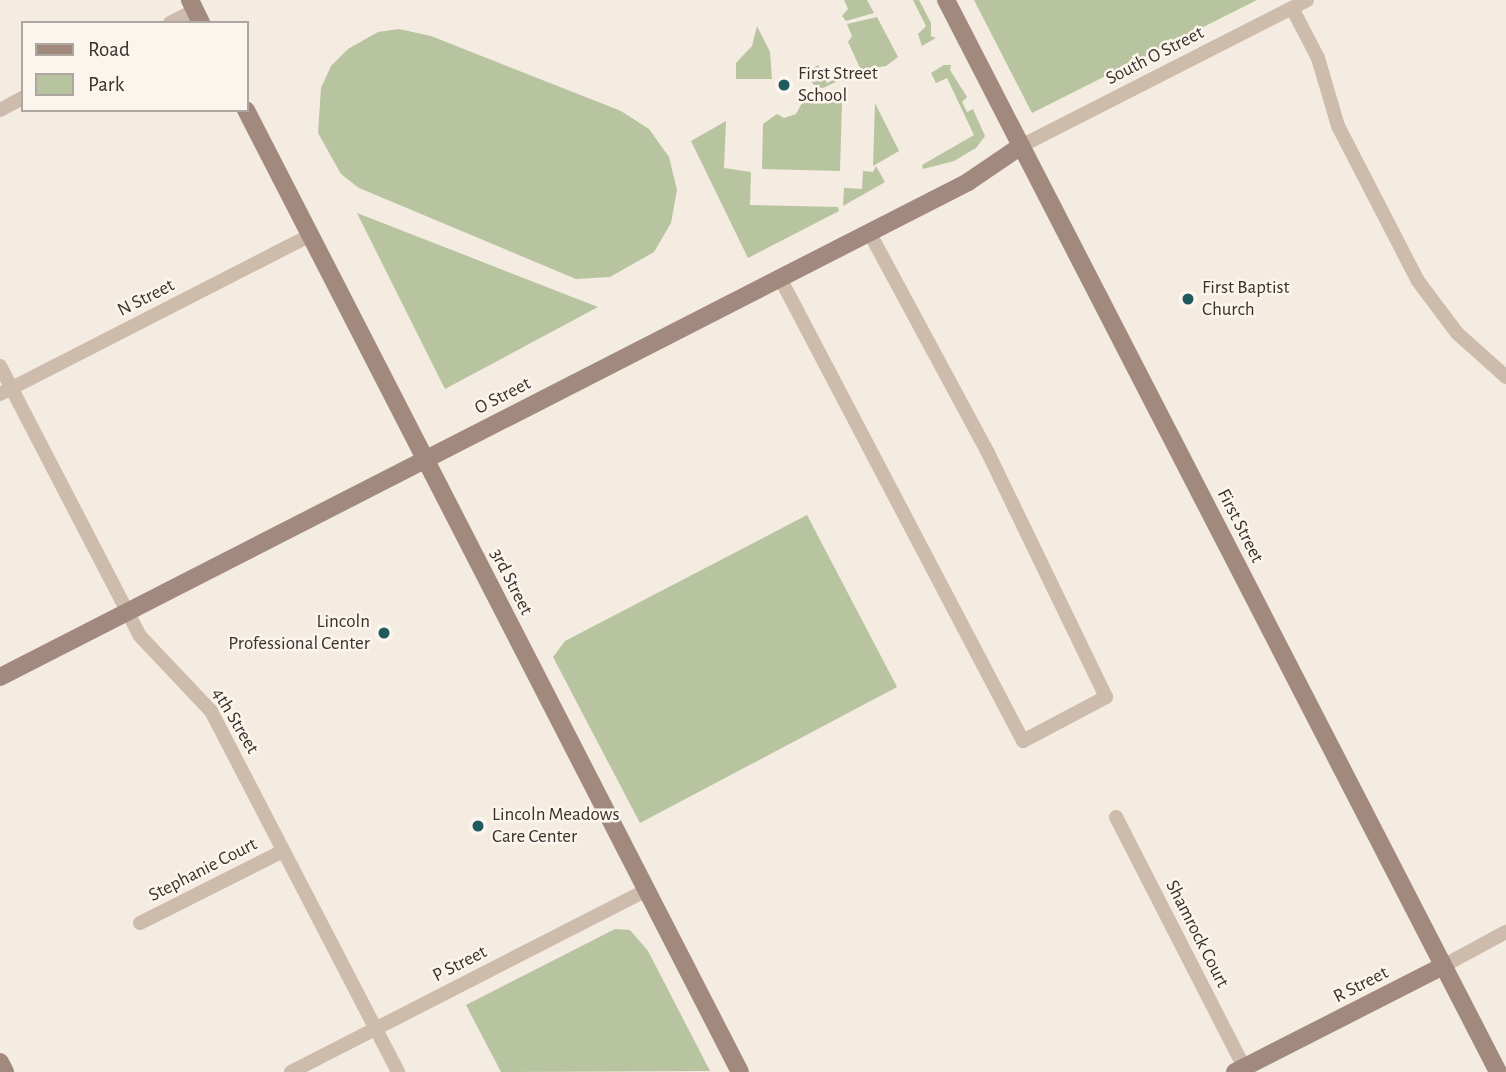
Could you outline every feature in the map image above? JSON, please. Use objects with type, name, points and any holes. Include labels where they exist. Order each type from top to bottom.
[{"type":"street","name":"First Street","points":[[946,0],[1498,1072]]},
{"type":"street","name":"South O Street","points":[[1021,146],[1307,0]]},
{"type":"street","points":[[1292,8],[1318,58],[1338,126],[1418,281],[1457,333],[1506,377]]},
{"type":"street","points":[[174,21],[195,11]]},
{"type":"street","points":[[0,110],[21,99]]},
{"type":"street","name":"3rd Street","points":[[247,112],[740,1072]]},
{"type":"street","name":"O Street","points":[[0,677],[968,182],[1021,146]]},
{"type":"street","points":[[780,278],[1023,741],[1106,696],[987,451],[869,232]]},
{"type":"street","name":"N Street","points":[[6,391],[309,236]]},
{"type":"street","name":"4th Street","points":[[0,366],[6,391],[126,612],[152,651],[211,711],[398,1072]]},
{"type":"street","name":"Shamrock Court","points":[[1116,817],[1240,1070]]},
{"type":"street","name":"Stephanie Court","points":[[140,923],[283,851]]},
{"type":"street","name":"P Street","points":[[291,1072],[646,890]]},
{"type":"street","name":"R Street","points":[[1240,1070],[1506,932]]},
{"type":"street","points":[[0,1062],[5,1072]]},
{"type":"green space","points":[[844,0],[867,0],[874,13],[846,21],[842,16],[848,9]]},
{"type":"green space","points":[[913,0],[919,0],[931,23],[931,36],[936,38],[922,46],[918,34],[926,26]]},
{"type":"green space","points":[[974,0],[1257,0],[1032,113]]},
{"type":"green space","points":[[877,17],[898,57],[886,66],[861,70],[848,42],[852,36],[847,24]]},
{"type":"green space","points":[[757,26],[770,52],[772,79],[736,79],[736,63],[752,46]]},
{"type":"green space","points":[[399,29],[431,36],[621,111],[649,129],[669,157],[677,190],[671,223],[654,252],[610,277],[576,279],[359,188],[341,174],[318,133],[321,88],[331,66],[348,49],[378,32]]},
{"type":"green space","points":[[818,65],[827,83],[855,69],[857,72],[823,88],[815,87],[806,72]]},
{"type":"green space","points":[[944,65],[951,65],[950,70],[967,97],[962,102],[967,112],[973,109],[985,136],[976,148],[954,161],[923,169],[922,165],[974,135],[947,78],[936,83],[931,73]]},
{"type":"green space","points":[[842,102],[840,171],[762,169],[763,124],[777,114],[784,118],[796,114],[802,103]]},
{"type":"green space","points":[[875,103],[899,151],[873,166]]},
{"type":"green space","points":[[726,121],[724,168],[751,172],[750,205],[838,207],[839,211],[748,258],[691,141]]},
{"type":"green space","points":[[876,166],[885,182],[843,206],[844,188],[862,189],[863,171],[873,172]]},
{"type":"green space","points":[[357,213],[598,307],[445,389]]},
{"type":"green space","points":[[807,515],[897,687],[640,823],[553,657],[565,641]]},
{"type":"green space","points":[[615,929],[630,930],[648,951],[710,1071],[501,1072],[466,1005]]},
{"type":"place","name":"First Street School","points":[[784,85]]},
{"type":"place","name":"First Baptist Church","points":[[1188,299]]},
{"type":"place","name":"Lincoln Professional Center","points":[[384,633]]},
{"type":"place","name":"Lincoln Meadows Care Center","points":[[478,826]]}]
